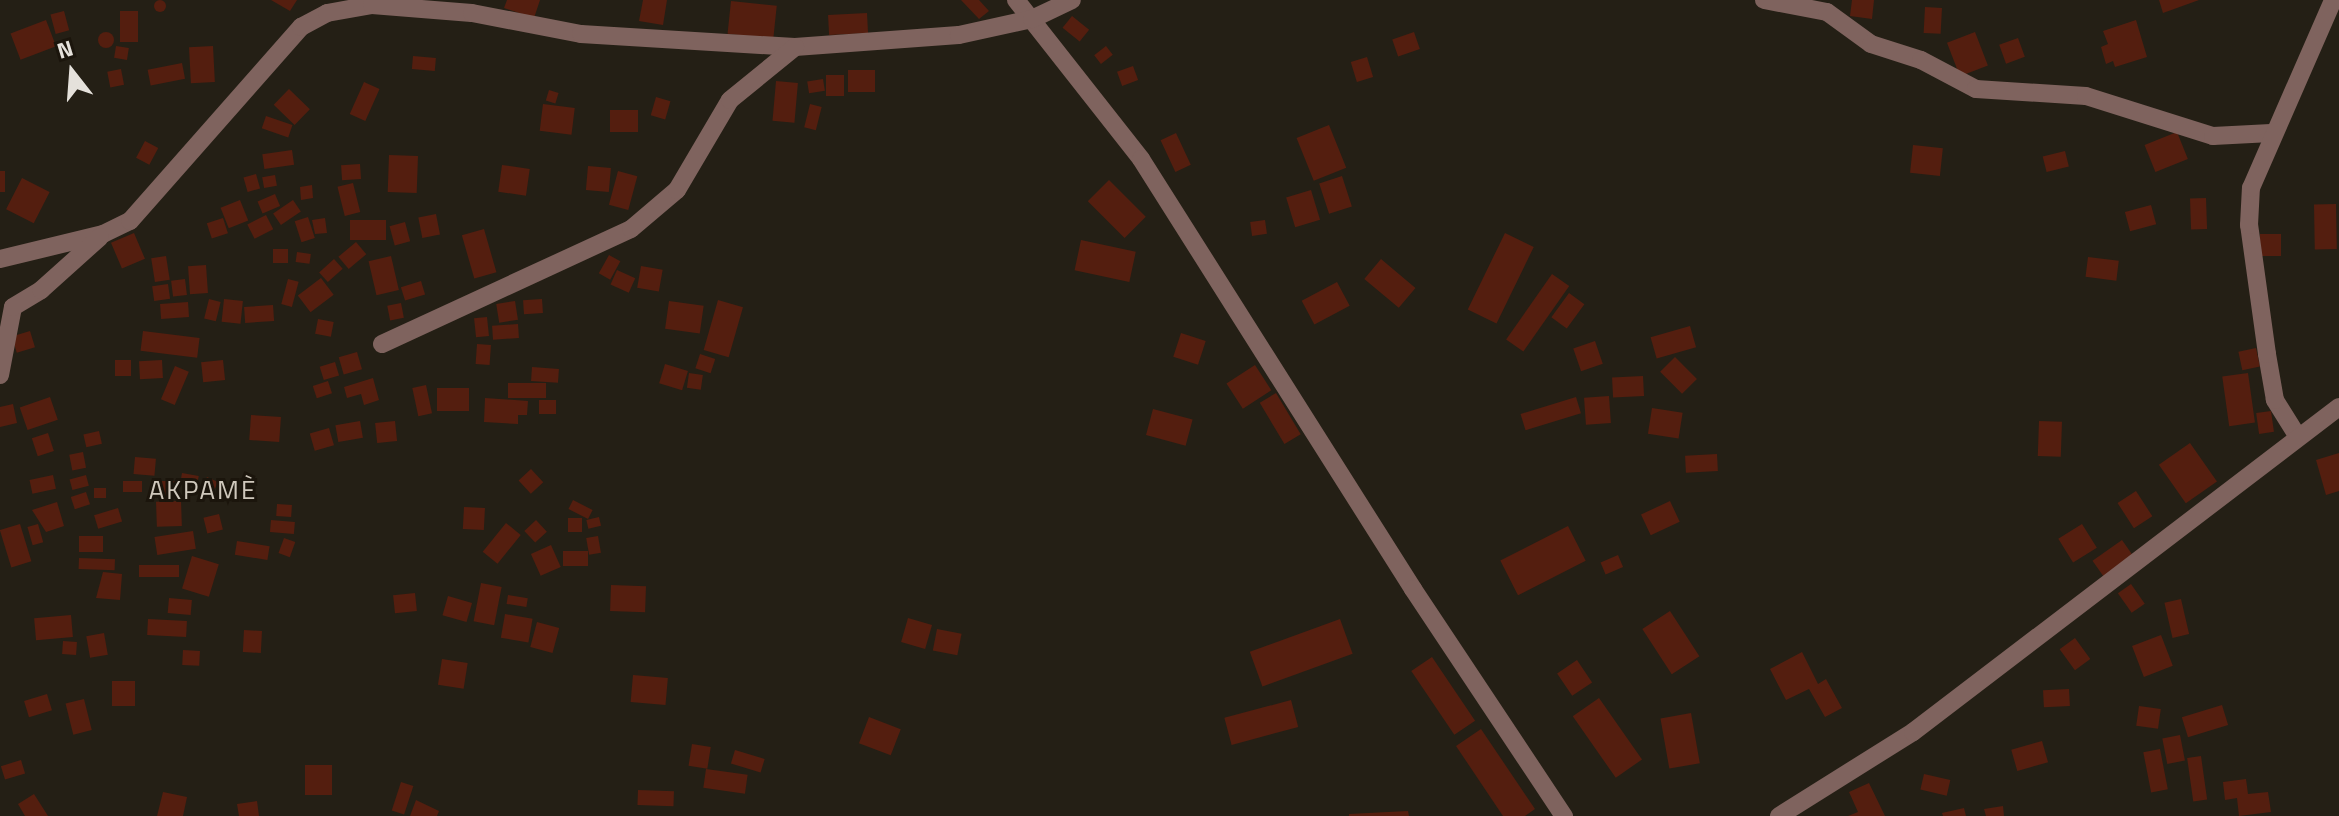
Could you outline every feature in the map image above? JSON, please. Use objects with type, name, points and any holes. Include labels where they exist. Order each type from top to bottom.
[{"type":"street","points":[[1016,0],[1141,159],[1413,589],[1564,816]]},
{"type":"street","points":[[0,259],[103,234],[130,221],[154,199],[277,52],[301,27],[327,13],[372,5],[472,13],[581,34],[795,47],[959,35],[1032,19],[1072,0]]},
{"type":"street","points":[[1764,0],[1827,12],[1871,44],[1921,60],[1976,89],[2086,96],[2213,136],[2271,133]]},
{"type":"street","points":[[2298,437],[2275,400],[2249,225],[2251,188],[2271,133],[2333,0]]},
{"type":"street","points":[[382,344],[631,229],[677,190],[730,100],[795,47]]},
{"type":"street","points":[[0,375],[13,307],[41,290],[103,234]]},
{"type":"street","points":[[1779,816],[1913,732],[2339,407]]},
{"type":"building","points":[[160,0],[166,6],[160,12],[154,6]]},
{"type":"building","points":[[271,0],[297,0],[290,11]]},
{"type":"building","points":[[507,0],[540,0],[534,18],[504,8]]},
{"type":"building","points":[[643,0],[667,0],[663,25],[639,21]]},
{"type":"building","points":[[961,0],[979,0],[989,11],[979,19]]},
{"type":"building","points":[[1852,0],[1874,0],[1872,19],[1850,16]]},
{"type":"building","points":[[2159,0],[2199,0],[2163,13]]},
{"type":"building","points":[[731,1],[777,6],[773,39],[728,34]]},
{"type":"building","points":[[1925,7],[1942,8],[1941,34],[1924,33]]},
{"type":"building","points":[[64,11],[69,30],[56,34],[50,15]]},
{"type":"building","points":[[120,11],[138,11],[138,42],[120,42]]},
{"type":"building","points":[[867,13],[868,33],[829,35],[828,15]]},
{"type":"building","points":[[1072,16],[1089,30],[1080,42],[1063,28]]},
{"type":"building","points":[[46,20],[56,46],[21,60],[11,34]]},
{"type":"building","points":[[2136,20],[2147,57],[2115,67],[2113,61],[2106,64],[2101,47],[2108,44],[2103,31]]},
{"type":"building","points":[[103,32],[109,32],[114,40],[112,46],[103,48],[98,43],[98,37]]},
{"type":"building","points":[[1414,32],[1420,49],[1398,57],[1392,39]]},
{"type":"building","points":[[1975,32],[1988,66],[1960,76],[1947,43]]},
{"type":"building","points":[[2018,38],[2025,57],[2006,64],[1999,45]]},
{"type":"building","points":[[116,46],[129,48],[127,60],[114,58]]},
{"type":"building","points":[[213,46],[215,82],[191,83],[189,47]]},
{"type":"building","points":[[1106,46],[1113,55],[1101,64],[1094,55]]},
{"type":"building","points":[[413,56],[436,58],[435,71],[412,69]]},
{"type":"building","points":[[1367,57],[1373,77],[1357,82],[1351,62]]},
{"type":"building","points":[[182,63],[185,79],[151,85],[148,70]]},
{"type":"building","points":[[1133,66],[1138,80],[1122,86],[1117,72]]},
{"type":"building","points":[[121,69],[124,85],[110,87],[107,72]]},
{"type":"building","points":[[848,70],[875,70],[875,92],[848,92]]},
{"type":"building","points":[[826,75],[844,75],[844,96],[826,96]]},
{"type":"building","points":[[823,79],[825,91],[809,93],[807,82]]},
{"type":"building","points":[[776,81],[798,83],[794,123],[773,121]]},
{"type":"building","points":[[364,82],[380,89],[365,121],[350,114]]},
{"type":"building","points":[[289,89],[310,109],[295,125],[274,105]]},
{"type":"building","points":[[549,90],[559,93],[555,103],[546,101]]},
{"type":"building","points":[[656,97],[670,101],[665,119],[651,115]]},
{"type":"building","points":[[543,104],[575,108],[571,135],[540,131]]},
{"type":"building","points":[[810,104],[822,107],[816,130],[804,127]]},
{"type":"building","points":[[610,110],[638,110],[638,132],[610,132]]},
{"type":"building","points":[[266,116],[292,125],[288,137],[262,128]]},
{"type":"building","points":[[1329,125],[1346,168],[1314,181],[1297,138]]},
{"type":"building","points":[[2177,132],[2188,159],[2155,172],[2145,145]]},
{"type":"building","points":[[1176,133],[1191,165],[1175,172],[1161,140]]},
{"type":"building","points":[[145,141],[158,148],[149,165],[136,158]]},
{"type":"building","points":[[1913,145],[1943,148],[1940,176],[1910,173]]},
{"type":"building","points":[[292,150],[294,165],[264,169],[262,154]]},
{"type":"building","points":[[2065,151],[2069,167],[2047,172],[2043,157]]},
{"type":"building","points":[[389,155],[418,156],[417,193],[388,192]]},
{"type":"building","points":[[360,164],[361,179],[342,180],[341,165]]},
{"type":"building","points":[[502,165],[530,169],[526,196],[498,192]]},
{"type":"building","points":[[588,166],[611,168],[609,192],[586,190]]},
{"type":"building","points":[[0,171],[5,171],[5,192],[0,192]]},
{"type":"building","points":[[618,171],[637,176],[628,210],[609,205]]},
{"type":"building","points":[[256,174],[260,188],[248,192],[244,178]]},
{"type":"building","points":[[275,175],[277,186],[264,188],[262,177]]},
{"type":"building","points":[[1342,176],[1352,206],[1329,214],[1319,183]]},
{"type":"building","points":[[22,178],[50,192],[34,223],[6,209]]},
{"type":"building","points":[[1109,180],[1146,217],[1125,238],[1088,201]]},
{"type":"building","points":[[353,183],[360,212],[345,216],[337,187]]},
{"type":"building","points":[[312,185],[313,198],[301,200],[300,187]]},
{"type":"building","points":[[1311,190],[1320,220],[1295,227],[1286,198]]},
{"type":"building","points":[[275,194],[280,206],[263,213],[258,201]]},
{"type":"building","points":[[2206,198],[2207,229],[2191,230],[2190,199]]},
{"type":"building","points":[[240,200],[248,220],[229,228],[221,208]]},
{"type":"building","points":[[293,200],[301,212],[281,225],[273,213]]},
{"type":"building","points":[[2314,204],[2336,204],[2337,249],[2315,249]]},
{"type":"building","points":[[2151,205],[2156,224],[2130,231],[2125,212]]},
{"type":"building","points":[[436,214],[440,235],[422,238],[418,217]]},
{"type":"building","points":[[266,215],[273,229],[255,239],[247,225]]},
{"type":"building","points":[[308,217],[315,238],[301,242],[295,221]]},
{"type":"building","points":[[223,218],[228,233],[212,238],[207,223]]},
{"type":"building","points":[[325,218],[327,233],[315,234],[312,220]]},
{"type":"building","points":[[350,220],[386,220],[386,240],[350,240]]},
{"type":"building","points":[[1265,220],[1267,234],[1252,236],[1250,222]]},
{"type":"building","points":[[405,222],[410,241],[395,245],[390,226]]},
{"type":"building","points":[[484,229],[496,272],[474,279],[462,235]]},
{"type":"building","points":[[134,233],[145,259],[122,269],[111,243]]},
{"type":"building","points":[[1505,233],[1534,247],[1496,323],[1468,309]]},
{"type":"building","points":[[2260,234],[2281,234],[2281,256],[2260,256]]},
{"type":"building","points":[[1081,240],[1136,252],[1129,282],[1075,270]]},
{"type":"building","points":[[356,242],[366,254],[349,269],[338,257]]},
{"type":"building","points":[[273,249],[288,249],[288,263],[273,263]]},
{"type":"building","points":[[297,252],[311,254],[309,264],[296,262]]},
{"type":"building","points":[[609,255],[620,261],[610,280],[599,273]]},
{"type":"building","points":[[166,256],[170,280],[155,282],[151,258]]},
{"type":"building","points":[[391,256],[399,290],[376,295],[369,261]]},
{"type":"building","points":[[2088,257],[2119,261],[2116,281],[2086,277]]},
{"type":"building","points":[[334,259],[343,269],[328,282],[319,272]]},
{"type":"building","points":[[1381,259],[1415,288],[1399,308],[1364,279]]},
{"type":"building","points":[[206,265],[208,293],[190,294],[188,266]]},
{"type":"building","points":[[641,266],[663,270],[659,291],[637,288]]},
{"type":"building","points":[[617,270],[635,278],[629,293],[610,285]]},
{"type":"building","points":[[1552,274],[1569,286],[1523,352],[1506,340]]},
{"type":"building","points":[[321,278],[334,295],[310,312],[298,295]]},
{"type":"building","points":[[185,279],[187,295],[173,297],[171,281]]},
{"type":"building","points":[[288,279],[299,282],[292,307],[281,304]]},
{"type":"building","points":[[421,281],[425,294],[405,301],[401,287]]},
{"type":"building","points":[[1337,282],[1350,306],[1314,325],[1302,301]]},
{"type":"building","points":[[168,284],[170,299],[154,301],[152,286]]},
{"type":"building","points":[[1569,293],[1584,304],[1567,328],[1551,317]]},
{"type":"building","points":[[209,299],[221,302],[216,321],[204,318]]},
{"type":"building","points":[[224,299],[243,301],[240,324],[222,322]]},
{"type":"building","points":[[542,299],[543,313],[524,314],[523,300]]},
{"type":"building","points":[[718,300],[743,307],[729,357],[704,350]]},
{"type":"building","points":[[515,301],[518,320],[499,323],[496,304]]},
{"type":"building","points":[[669,301],[704,306],[700,334],[665,329]]},
{"type":"building","points":[[188,302],[189,317],[161,319],[160,304]]},
{"type":"building","points":[[401,303],[404,318],[390,320],[387,306]]},
{"type":"building","points":[[273,305],[274,321],[245,323],[244,307]]},
{"type":"building","points":[[487,317],[489,336],[476,337],[474,318]]},
{"type":"building","points":[[318,319],[334,322],[331,337],[315,334]]},
{"type":"building","points":[[518,324],[519,338],[493,340],[492,326]]},
{"type":"building","points":[[1690,326],[1696,347],[1657,358],[1651,337]]},
{"type":"building","points":[[30,331],[35,347],[17,353],[12,337]]},
{"type":"building","points":[[143,331],[200,338],[197,358],[141,351]]},
{"type":"building","points":[[1181,333],[1206,341],[1198,365],[1173,357]]},
{"type":"building","points":[[1595,341],[1603,364],[1581,371],[1573,348]]},
{"type":"building","points":[[477,344],[491,345],[490,365],[476,364]]},
{"type":"building","points":[[2256,348],[2260,367],[2242,370],[2238,352]]},
{"type":"building","points":[[357,352],[362,369],[344,375],[339,357]]},
{"type":"building","points":[[700,354],[715,359],[711,373],[695,368]]},
{"type":"building","points":[[1675,357],[1697,379],[1682,394],[1660,372]]},
{"type":"building","points":[[115,360],[131,360],[131,376],[115,376]]},
{"type":"building","points":[[162,360],[163,378],[140,379],[139,361]]},
{"type":"building","points":[[223,360],[225,380],[203,382],[201,362]]},
{"type":"building","points":[[335,362],[339,375],[324,380],[320,367]]},
{"type":"building","points":[[665,364],[688,371],[682,390],[659,383]]},
{"type":"building","points":[[1255,365],[1271,390],[1243,409],[1226,384]]},
{"type":"building","points":[[175,366],[189,372],[175,405],[161,399]]},
{"type":"building","points":[[532,367],[559,369],[558,383],[531,381]]},
{"type":"building","points":[[689,373],[703,375],[701,390],[687,388]]},
{"type":"building","points":[[2248,373],[2255,423],[2229,426],[2222,377]]},
{"type":"building","points":[[1643,376],[1644,396],[1613,398],[1612,378]]},
{"type":"building","points":[[373,378],[379,400],[364,405],[361,394],[347,398],[344,387]]},
{"type":"building","points":[[328,381],[332,393],[317,398],[313,386]]},
{"type":"building","points":[[508,383],[546,383],[546,398],[508,398]]},
{"type":"building","points":[[426,385],[432,413],[418,416],[412,388]]},
{"type":"building","points":[[437,388],[469,388],[469,411],[437,411]]},
{"type":"building","points":[[1276,393],[1301,434],[1284,444],[1260,403]]},
{"type":"building","points":[[1609,396],[1611,423],[1586,425],[1584,398]]},
{"type":"building","points":[[50,397],[58,420],[28,430],[20,407]]},
{"type":"building","points":[[1576,397],[1581,413],[1526,430],[1521,414]]},
{"type":"building","points":[[485,398],[528,401],[527,415],[518,415],[518,424],[484,422]]},
{"type":"building","points":[[539,400],[556,400],[556,414],[539,414]]},
{"type":"building","points":[[13,404],[17,423],[0,427],[0,407]]},
{"type":"building","points":[[1652,408],[1683,413],[1679,439],[1648,434]]},
{"type":"building","points":[[1153,409],[1193,420],[1186,446],[1146,435]]},
{"type":"building","points":[[2271,411],[2274,432],[2259,434],[2256,413]]},
{"type":"building","points":[[251,415],[281,417],[279,442],[249,440]]},
{"type":"building","points":[[360,421],[363,438],[338,442],[335,425]]},
{"type":"building","points":[[395,421],[397,441],[377,443],[375,423]]},
{"type":"building","points":[[2039,421],[2062,422],[2061,457],[2038,456]]},
{"type":"building","points":[[329,428],[334,445],[315,451],[310,434]]},
{"type":"building","points":[[99,431],[102,444],[86,447],[83,435]]},
{"type":"building","points":[[48,433],[54,451],[38,456],[32,438]]},
{"type":"building","points":[[2190,443],[2217,482],[2186,503],[2159,465]]},
{"type":"building","points":[[83,452],[86,468],[72,470],[69,455]]},
{"type":"building","points":[[2339,453],[2339,491],[2326,495],[2316,460]]},
{"type":"building","points":[[1717,454],[1718,471],[1686,473],[1685,456]]},
{"type":"building","points":[[135,457],[156,459],[154,476],[134,474]]},
{"type":"building","points":[[531,469],[543,482],[531,494],[519,481]]},
{"type":"building","points":[[182,473],[199,476],[197,486],[180,483]]},
{"type":"building","points":[[53,475],[56,489],[32,494],[30,480]]},
{"type":"building","points":[[86,475],[89,486],[72,490],[70,479]]},
{"type":"building","points":[[207,477],[218,482],[213,494],[202,489]]},
{"type":"building","points":[[123,481],[142,481],[142,492],[123,492]]},
{"type":"building","points":[[151,481],[178,481],[178,495],[151,495]]},
{"type":"building","points":[[94,488],[106,488],[106,498],[94,498]]},
{"type":"building","points":[[2136,491],[2152,516],[2134,528],[2118,503]]},
{"type":"building","points":[[86,492],[90,504],[75,509],[71,497]]},
{"type":"building","points":[[573,500],[593,510],[588,519],[568,509]]},
{"type":"building","points":[[181,501],[182,526],[157,527],[156,502]]},
{"type":"building","points":[[1670,501],[1680,522],[1651,535],[1641,515]]},
{"type":"building","points":[[57,502],[64,526],[46,532],[32,510]]},
{"type":"building","points":[[277,504],[292,505],[291,517],[276,516]]},
{"type":"building","points":[[464,507],[485,508],[484,530],[463,529]]},
{"type":"building","points":[[118,508],[122,521],[98,529],[94,515]]},
{"type":"building","points":[[219,514],[223,530],[207,533],[203,518]]},
{"type":"building","points":[[599,517],[601,526],[588,529],[586,520]]},
{"type":"building","points":[[568,518],[582,518],[582,532],[568,532]]},
{"type":"building","points":[[271,520],[295,522],[294,534],[270,532]]},
{"type":"building","points":[[536,520],[547,532],[535,543],[524,531]]},
{"type":"building","points":[[506,523],[521,535],[497,564],[483,552]]},
{"type":"building","points":[[20,524],[31,561],[11,567],[0,530]]},
{"type":"building","points":[[38,524],[43,542],[33,545],[27,527]]},
{"type":"building","points":[[2082,524],[2097,548],[2073,563],[2058,539]]},
{"type":"building","points":[[1568,526],[1586,561],[1518,595],[1500,561]]},
{"type":"building","points":[[193,531],[196,549],[157,555],[154,537]]},
{"type":"building","points":[[79,536],[103,536],[103,552],[79,552]]},
{"type":"building","points":[[598,536],[601,553],[589,555],[586,538]]},
{"type":"building","points":[[284,538],[295,542],[290,557],[279,553]]},
{"type":"building","points":[[2122,540],[2133,556],[2103,576],[2093,561]]},
{"type":"building","points":[[237,541],[270,546],[267,560],[235,555]]},
{"type":"building","points":[[551,545],[561,567],[541,576],[531,554]]},
{"type":"building","points":[[563,551],[588,551],[588,566],[563,566]]},
{"type":"building","points":[[1618,555],[1623,567],[1606,574],[1601,562]]},
{"type":"building","points":[[192,556],[219,564],[209,597],[182,589]]},
{"type":"building","points":[[79,558],[115,559],[115,570],[79,569]]},
{"type":"building","points":[[139,565],[179,565],[179,577],[139,577]]},
{"type":"building","points":[[103,572],[122,574],[120,600],[96,598]]},
{"type":"building","points":[[481,583],[502,587],[494,625],[474,621]]},
{"type":"building","points":[[2131,584],[2145,604],[2132,613],[2118,593]]},
{"type":"building","points":[[611,585],[646,586],[645,612],[610,611]]},
{"type":"building","points":[[415,593],[417,611],[395,613],[393,595]]},
{"type":"building","points":[[508,595],[528,598],[526,607],[507,604]]},
{"type":"building","points":[[448,596],[472,603],[467,622],[442,615]]},
{"type":"building","points":[[169,598],[192,600],[191,615],[168,613]]},
{"type":"building","points":[[2181,599],[2189,634],[2173,638],[2164,603]]},
{"type":"building","points":[[1670,611],[1699,656],[1672,674],[1642,629]]},
{"type":"building","points":[[505,614],[533,619],[528,642],[501,638]]},
{"type":"building","points":[[71,615],[73,637],[36,640],[34,618]]},
{"type":"building","points":[[908,618],[932,625],[925,649],[901,642]]},
{"type":"building","points":[[148,619],[187,621],[186,637],[147,635]]},
{"type":"building","points":[[1340,619],[1353,654],[1262,687],[1250,652]]},
{"type":"building","points":[[537,622],[559,628],[552,653],[530,647]]},
{"type":"building","points":[[937,629],[962,634],[957,655],[933,651]]},
{"type":"building","points":[[244,630],[262,631],[261,653],[243,652]]},
{"type":"building","points":[[104,633],[108,655],[90,658],[86,636]]},
{"type":"building","points":[[2161,635],[2173,666],[2144,677],[2132,646]]},
{"type":"building","points":[[2075,638],[2090,659],[2075,670],[2060,649]]},
{"type":"building","points":[[63,641],[77,642],[76,655],[62,654]]},
{"type":"building","points":[[183,650],[200,651],[199,666],[182,665]]},
{"type":"building","points":[[1802,652],[1818,684],[1826,679],[1842,708],[1825,717],[1809,689],[1786,700],[1770,669]]},
{"type":"building","points":[[1432,657],[1475,721],[1454,735],[1411,671]]},
{"type":"building","points":[[442,659],[468,663],[464,689],[438,685]]},
{"type":"building","points":[[1577,660],[1592,682],[1572,696],[1557,673]]},
{"type":"building","points":[[633,675],[668,678],[666,705],[631,702]]},
{"type":"building","points":[[112,681],[135,681],[135,706],[112,706]]},
{"type":"building","points":[[2069,689],[2070,706],[2044,707],[2043,690]]},
{"type":"building","points":[[47,694],[52,710],[29,717],[24,701]]},
{"type":"building","points":[[1599,698],[1642,759],[1616,778],[1573,716]]},
{"type":"building","points":[[84,699],[92,730],[73,735],[66,704]]},
{"type":"building","points":[[1291,700],[1298,727],[1232,745],[1224,718]]},
{"type":"building","points":[[2222,705],[2228,725],[2188,737],[2182,717]]},
{"type":"building","points":[[2139,706],[2161,709],[2158,729],[2136,726]]},
{"type":"building","points":[[1691,713],[1700,763],[1669,769],[1660,718]]},
{"type":"building","points":[[869,717],[901,729],[891,755],[859,743]]},
{"type":"building","points":[[1481,729],[1535,809],[1525,816],[1503,816],[1456,746]]},
{"type":"building","points":[[2180,735],[2185,761],[2167,764],[2162,738]]},
{"type":"building","points":[[2042,741],[2048,762],[2017,771],[2011,750]]},
{"type":"building","points":[[692,744],[711,747],[707,769],[689,766]]},
{"type":"building","points":[[2160,749],[2168,789],[2151,792],[2143,752]]},
{"type":"building","points":[[735,750],[765,759],[761,772],[731,763]]},
{"type":"building","points":[[2201,756],[2207,800],[2193,802],[2187,758]]},
{"type":"building","points":[[21,760],[25,773],[5,780],[1,766]]},
{"type":"building","points":[[305,765],[332,765],[332,795],[305,795]]},
{"type":"building","points":[[706,769],[748,775],[745,794],[703,788]]},
{"type":"building","points":[[1924,774],[1950,780],[1947,796],[1920,790]]},
{"type":"building","points":[[2246,779],[2248,794],[2268,792],[2271,812],[2239,816],[2237,798],[2225,800],[2223,782]]},
{"type":"building","points":[[401,782],[413,786],[404,815],[392,811]]},
{"type":"building","points":[[1869,783],[1885,816],[1848,816],[1858,812],[1849,792]]},
{"type":"building","points":[[638,790],[674,791],[673,806],[637,805]]},
{"type":"building","points":[[163,792],[187,797],[183,816],[157,816]]},
{"type":"building","points":[[34,794],[48,816],[25,816],[18,804]]},
{"type":"building","points":[[416,800],[439,811],[437,816],[410,816]]},
{"type":"building","points":[[257,801],[259,816],[239,816],[237,804]]},
{"type":"building","points":[[2003,806],[2004,816],[1986,816],[1984,809]]},
{"type":"building","points":[[1964,808],[1966,816],[1943,816],[1942,813]]},
{"type":"building","points":[[1408,811],[1409,816],[1349,816],[1349,814]]},
{"type":"district","name":"AKPAMÈ","points":[[203,490]]}]
